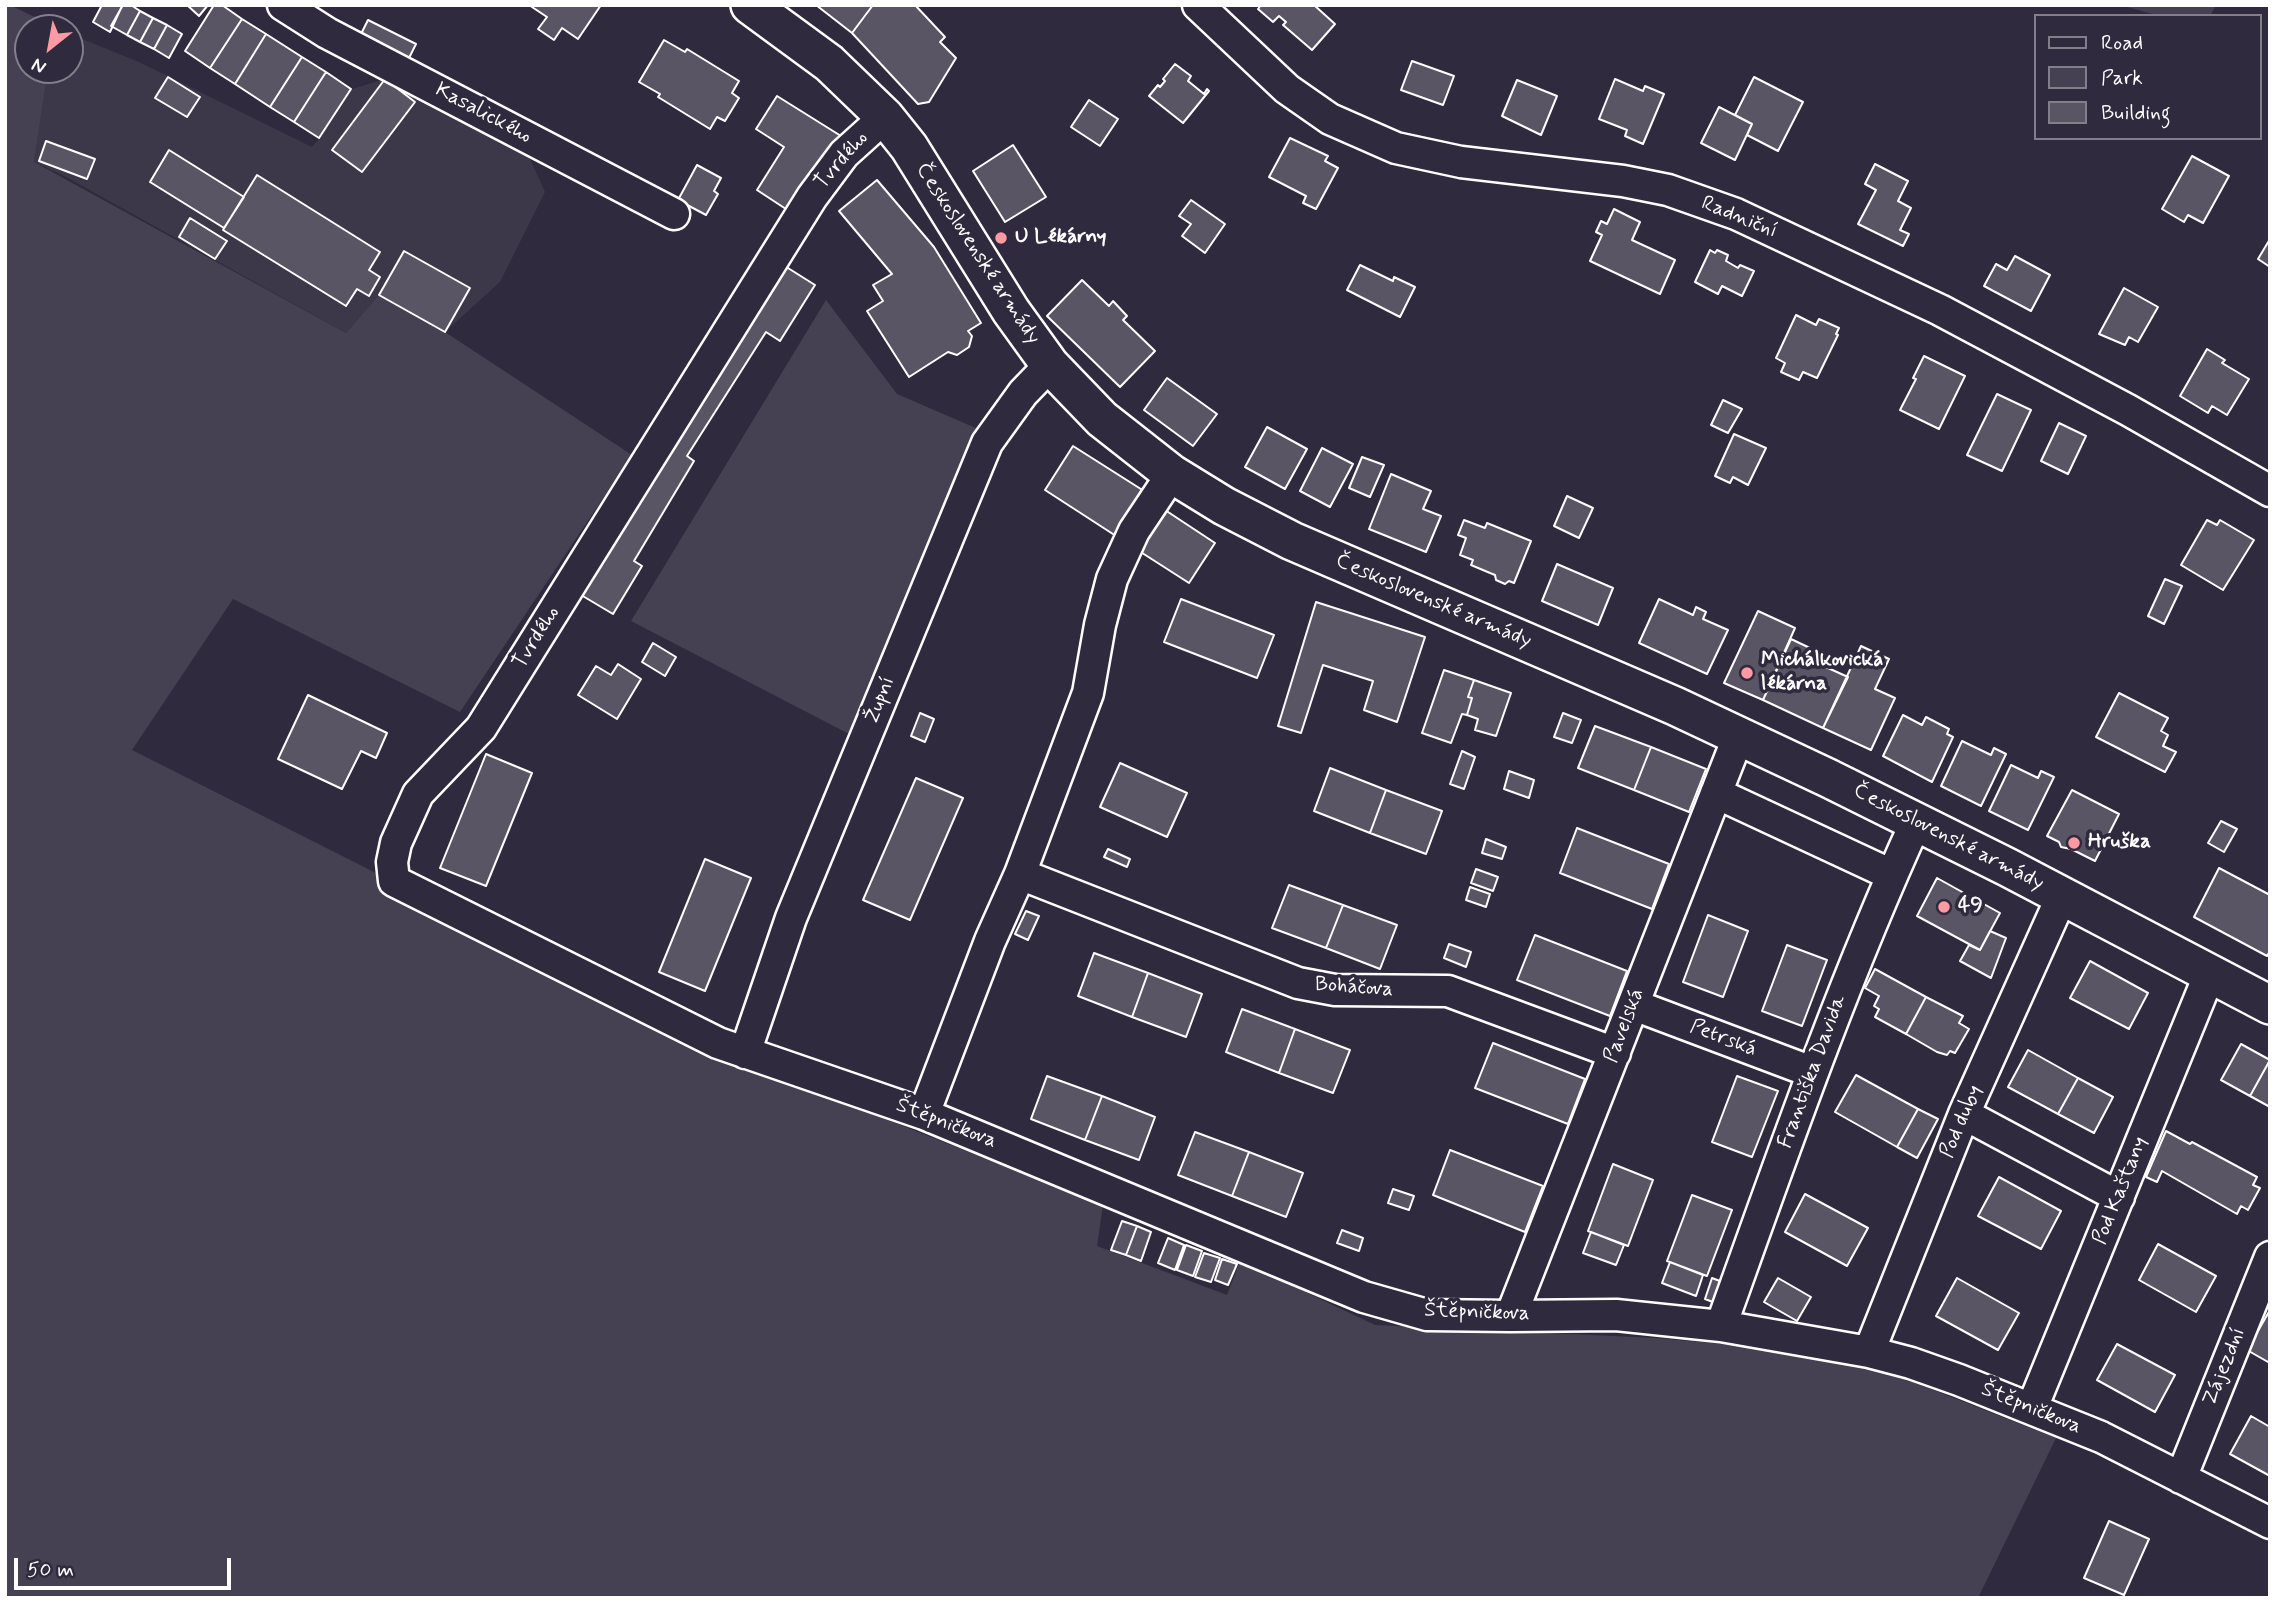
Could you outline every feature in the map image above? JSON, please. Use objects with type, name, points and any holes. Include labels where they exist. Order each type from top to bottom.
[{"type":"street","name":"Československé armády","points":[[750,5],[829,62],[885,117],[909,147],[1011,311],[1051,365],[1102,419],[1172,474],[1224,506],[1292,541],[1739,736],[1916,822],[2270,1005]]},
{"type":"street","name":"Radniční","points":[[1198,5],[1287,89],[1330,118],[1396,148],[1461,162],[1634,183],[1668,190],[1736,214],[1940,310],[2128,410],[2270,491]]},
{"type":"street","name":"Kasalického","points":[[291,8],[351,46],[674,214]]},
{"type":"street","name":"Tvrdého","points":[[697,1034],[394,881],[392,862],[396,843],[418,794],[481,728],[812,197],[844,154],[885,117]]},
{"type":"street","name":"Župní","points":[[745,1053],[790,918],[987,443],[1023,393],[1051,365]]},
{"type":"street","points":[[924,1114],[990,941],[1020,874],[1088,693],[1100,625],[1112,579],[1134,531],[1172,474]]},
{"type":"street","name":"Pavelská","points":[[1511,1317],[1739,736]]},
{"type":"street","points":[[1716,793],[1892,875]]},
{"type":"street","name":"Františka Davida","points":[[1721,1326],[1812,1072],[1916,822]]},
{"type":"street","name":"Boháčova","points":[[1020,874],[1298,983],[1335,990],[1448,991],[1615,1053]]},
{"type":"street","name":"Pod duby","points":[[1869,1352],[1964,1114],[2062,896]]},
{"type":"street","name":"Pod Kaštany","points":[[2032,1408],[2210,973]]},
{"type":"street","name":"Petrská","points":[[1633,1005],[1812,1072]]},
{"type":"street","name":"Štěpničkova","points":[[697,1034],[924,1114],[1364,1297],[1427,1315],[1616,1315],[1721,1326],[1869,1352],[1923,1367],[2101,1437],[2270,1523]]},
{"type":"street","points":[[1964,1114],[2119,1197]]},
{"type":"street","name":"Zájezdní","points":[[2181,1478],[2270,1257]]},
{"type":"shaded area","points":[[84,40],[139,62],[312,147],[352,89],[385,79],[526,150],[545,192],[500,282],[445,332],[379,295],[346,333],[68,178],[34,162],[46,84],[84,84]]},
{"type":"green space","points":[[5,5],[28,14],[14,14],[14,84],[46,84],[34,162],[346,333],[379,295],[445,332],[632,455],[460,712],[233,599],[132,750],[370,870],[494,937],[733,1059],[1103,1205],[1097,1246],[1227,1295],[1240,1261],[1375,1325],[1656,1338],[1844,1355],[2056,1438],[1978,1598],[5,1598]]},
{"type":"green space","points":[[2120,5],[2216,5],[2211,14],[2153,14]]},
{"type":"green space","points":[[826,300],[897,394],[978,429],[851,735],[631,621]]},
{"type":"building","points":[[102,5],[122,6],[110,32],[93,22]]},
{"type":"building","points":[[123,5],[131,5],[140,11],[127,35],[111,26]]},
{"type":"building","points":[[187,5],[208,5],[199,16]]},
{"type":"building","points":[[214,5],[222,5],[242,19],[210,68],[185,51]]},
{"type":"building","points":[[529,5],[601,5],[578,39],[562,28],[554,40],[538,29],[547,17]]},
{"type":"building","points":[[816,5],[873,5],[852,33]]},
{"type":"building","points":[[873,5],[915,5],[945,37],[940,42],[956,58],[929,102],[918,104],[852,33]]},
{"type":"building","points":[[1261,5],[1314,5],[1335,24],[1312,50],[1283,25],[1286,22],[1279,16],[1273,22],[1258,9]]},
{"type":"building","points":[[140,11],[153,18],[140,42],[127,35]]},
{"type":"building","points":[[153,18],[167,25],[154,49],[140,42]]},
{"type":"building","points":[[242,19],[266,34],[235,84],[210,68]]},
{"type":"building","points":[[368,20],[416,44],[409,58],[361,34]]},
{"type":"building","points":[[167,25],[182,34],[169,58],[154,49]]},
{"type":"building","points":[[266,34],[302,57],[270,107],[235,84]]},
{"type":"building","points":[[664,40],[685,52],[687,49],[739,81],[732,93],[739,98],[725,121],[717,117],[710,129],[639,82]]},
{"type":"building","points":[[302,57],[326,72],[294,122],[270,107]]},
{"type":"building","points":[[1412,61],[1454,76],[1443,105],[1401,90]]},
{"type":"building","points":[[1175,64],[1191,76],[1188,81],[1204,94],[1207,89],[1209,91],[1183,123],[1149,96],[1165,81],[1163,79]]},
{"type":"building","points":[[326,72],[351,89],[319,138],[294,122]]},
{"type":"building","points":[[168,77],[200,97],[187,117],[155,98]]},
{"type":"building","points":[[1754,77],[1803,102],[1778,151],[1747,135],[1752,124],[1735,115]]},
{"type":"building","points":[[385,79],[415,102],[362,172],[332,150]]},
{"type":"building","points":[[1615,79],[1643,91],[1645,86],[1664,94],[1643,144],[1625,136],[1627,130],[1599,119]]},
{"type":"building","points":[[1517,80],[1557,96],[1541,135],[1502,116]]},
{"type":"building","points":[[777,96],[841,136],[792,213],[757,190],[784,147],[756,129]]},
{"type":"building","points":[[1089,100],[1118,119],[1100,146],[1071,127]]},
{"type":"building","points":[[1719,107],[1752,124],[1735,160],[1701,143]]},
{"type":"building","points":[[1290,138],[1328,156],[1325,161],[1338,168],[1316,209],[1303,203],[1306,196],[1269,177]]},
{"type":"building","points":[[46,141],[95,159],[87,179],[39,161]]},
{"type":"building","points":[[1013,145],[1046,197],[1005,222],[973,171]]},
{"type":"building","points":[[169,150],[244,197],[224,228],[150,182]]},
{"type":"building","points":[[2192,156],[2229,176],[2203,223],[2188,215],[2184,222],[2162,209]]},
{"type":"building","points":[[1875,164],[1908,181],[1898,201],[1911,208],[1900,230],[1909,234],[1903,246],[1858,224],[1876,190],[1865,184]]},
{"type":"building","points":[[697,165],[721,178],[714,191],[718,194],[706,215],[678,200]]},
{"type":"building","points":[[257,175],[380,252],[369,270],[380,277],[369,296],[357,289],[346,306],[223,230]]},
{"type":"building","points":[[877,180],[934,247],[981,323],[968,331],[972,336],[969,347],[957,355],[948,352],[909,377],[867,311],[883,301],[873,285],[892,274],[839,211]]},
{"type":"building","points":[[1191,200],[1225,224],[1205,253],[1182,236],[1191,224],[1179,216]]},
{"type":"building","points":[[1614,209],[1640,222],[1632,240],[1675,260],[1660,294],[1590,261],[1602,235],[1596,232],[1601,221],[1607,224]]},
{"type":"building","points":[[190,218],[227,241],[215,259],[179,237]]},
{"type":"building","points":[[2270,239],[2270,267],[2258,259]]},
{"type":"building","points":[[1710,250],[1728,255],[1726,261],[1738,268],[1740,265],[1754,271],[1742,296],[1722,286],[1718,294],[1695,282]]},
{"type":"building","points":[[404,251],[470,288],[445,332],[379,295]]},
{"type":"building","points":[[2015,256],[2050,275],[2031,311],[1984,286],[1996,264],[2007,270]]},
{"type":"building","points":[[780,263],[815,285],[780,341],[766,332],[687,456],[694,461],[634,561],[642,566],[613,614],[576,592]]},
{"type":"building","points":[[1360,265],[1393,281],[1394,277],[1415,287],[1400,317],[1347,290]]},
{"type":"building","points":[[1082,280],[1109,306],[1113,301],[1127,316],[1123,320],[1155,351],[1120,387],[1047,316]]},
{"type":"building","points":[[2124,288],[2158,307],[2138,342],[2129,337],[2125,345],[2099,334]]},
{"type":"building","points":[[1796,315],[1816,325],[1819,319],[1839,328],[1817,378],[1803,372],[1799,380],[1781,372],[1785,363],[1776,358]]},
{"type":"building","points":[[2207,349],[2225,360],[2222,363],[2249,379],[2227,415],[2212,406],[2208,413],[2180,396]]},
{"type":"building","points":[[1924,356],[1965,376],[1939,429],[1900,410]]},
{"type":"building","points":[[1167,378],[1217,414],[1193,446],[1144,410]]},
{"type":"building","points":[[1997,394],[2031,410],[2002,471],[1967,455]]},
{"type":"building","points":[[1723,400],[1742,409],[1728,433],[1711,425]]},
{"type":"building","points":[[2059,423],[2086,436],[2068,474],[2041,461]]},
{"type":"building","points":[[1267,427],[1307,449],[1285,489],[1245,467]]},
{"type":"building","points":[[1734,434],[1766,448],[1748,485],[1733,477],[1730,483],[1715,476]]},
{"type":"building","points":[[1073,446],[1144,491],[1116,536],[1045,490]]},
{"type":"building","points":[[1322,448],[1353,464],[1330,507],[1300,491]]},
{"type":"building","points":[[1362,457],[1384,465],[1370,497],[1349,488]]},
{"type":"building","points":[[1391,474],[1431,491],[1423,509],[1441,516],[1426,552],[1369,529]]},
{"type":"building","points":[[1567,496],[1593,508],[1579,538],[1554,526]]},
{"type":"building","points":[[1162,508],[1215,543],[1189,583],[1136,549]]},
{"type":"building","points":[[1464,520],[1485,528],[1487,523],[1531,541],[1514,583],[1509,581],[1505,584],[1496,580],[1495,575],[1471,565],[1473,560],[1460,555],[1466,538],[1458,535]]},
{"type":"building","points":[[2207,520],[2217,525],[2220,520],[2254,540],[2223,590],[2181,565]]},
{"type":"building","points":[[1557,564],[1613,588],[1598,625],[1542,601]]},
{"type":"building","points":[[2165,579],[2182,586],[2164,624],[2148,616]]},
{"type":"building","points":[[1181,599],[1274,635],[1257,678],[1164,642]]},
{"type":"building","points":[[1659,599],[1693,615],[1696,607],[1706,612],[1703,619],[1728,630],[1707,674],[1639,643]]},
{"type":"building","points":[[1316,602],[1425,637],[1397,722],[1364,710],[1373,681],[1323,665],[1301,733],[1278,726]]},
{"type":"building","points":[[1758,611],[1795,628],[1763,700],[1724,683]]},
{"type":"building","points":[[1791,639],[1812,649],[1808,659],[1848,677],[1823,728],[1763,700]]},
{"type":"building","points":[[653,643],[676,657],[665,676],[642,662]]},
{"type":"building","points":[[1861,646],[1889,659],[1875,689],[1895,698],[1871,750],[1823,728]]},
{"type":"building","points":[[618,664],[641,679],[617,719],[578,695],[596,666],[611,675]]},
{"type":"building","points":[[1444,670],[1474,680],[1468,697],[1472,698],[1467,715],[1462,714],[1451,743],[1422,733]]},
{"type":"building","points":[[1474,680],[1511,693],[1496,736],[1475,730],[1478,719],[1467,715],[1472,698],[1468,697]]},
{"type":"building","points":[[2119,693],[2168,718],[2161,731],[2168,735],[2163,746],[2176,752],[2165,772],[2096,737]]},
{"type":"building","points":[[308,695],[387,733],[376,758],[361,751],[342,789],[278,759]]},
{"type":"building","points":[[920,713],[934,719],[925,742],[911,736]]},
{"type":"building","points":[[1563,713],[1581,720],[1572,743],[1554,737]]},
{"type":"building","points":[[1903,715],[1922,725],[1926,717],[1949,729],[1947,734],[1953,737],[1932,782],[1883,756]]},
{"type":"building","points":[[1595,726],[1651,747],[1634,790],[1578,768]]},
{"type":"building","points":[[1962,741],[1991,755],[1994,748],[2006,754],[1981,806],[1941,786]]},
{"type":"building","points":[[1651,747],[1706,769],[1689,812],[1634,790]]},
{"type":"building","points":[[1462,751],[1475,757],[1464,789],[1450,784]]},
{"type":"building","points":[[486,754],[532,773],[486,886],[440,868]]},
{"type":"building","points":[[1120,763],[1187,793],[1167,837],[1100,807]]},
{"type":"building","points":[[2011,765],[2038,778],[2041,771],[2054,777],[2028,830],[1989,811]]},
{"type":"building","points":[[1330,768],[1386,790],[1370,833],[1314,811]]},
{"type":"building","points":[[1509,771],[1534,780],[1529,798],[1504,789]]},
{"type":"building","points":[[916,778],[963,798],[910,920],[863,900]]},
{"type":"building","points":[[1386,790],[1442,811],[1426,854],[1370,833]]},
{"type":"building","points":[[2072,790],[2119,814],[2095,861],[2061,847],[2059,842],[2047,836]]},
{"type":"building","points":[[2221,821],[2237,829],[2224,852],[2208,843]]},
{"type":"building","points":[[1577,828],[1669,864],[1652,909],[1560,873]]},
{"type":"building","points":[[1486,839],[1506,847],[1502,859],[1482,853]]},
{"type":"building","points":[[1108,849],[1130,859],[1127,867],[1104,857]]},
{"type":"building","points":[[705,859],[751,878],[705,991],[659,972]]},
{"type":"building","points":[[2219,868],[2270,895],[2270,951],[2267,956],[2194,917]]},
{"type":"building","points":[[1476,869],[1498,877],[1493,891],[1471,883]]},
{"type":"building","points":[[1937,878],[2000,913],[1980,950],[1917,916]]},
{"type":"building","points":[[1289,885],[1343,905],[1326,948],[1272,928]]},
{"type":"building","points":[[1470,887],[1490,894],[1486,907],[1466,900]]},
{"type":"building","points":[[1343,905],[1397,925],[1380,969],[1326,948]]},
{"type":"building","points":[[1026,911],[1039,916],[1028,940],[1015,934]]},
{"type":"building","points":[[1708,915],[1748,931],[1723,997],[1683,982]]},
{"type":"building","points":[[1990,931],[2006,938],[1991,978],[1960,961],[1969,945],[1980,950]]},
{"type":"building","points":[[1535,935],[1627,971],[1610,1016],[1517,980]]},
{"type":"building","points":[[1449,944],[1471,952],[1466,967],[1444,958]]},
{"type":"building","points":[[1787,945],[1827,960],[1802,1026],[1762,1011]]},
{"type":"building","points":[[1094,953],[1148,973],[1132,1017],[1078,996]]},
{"type":"building","points":[[2090,961],[2148,993],[2129,1029],[2070,998]]},
{"type":"building","points":[[1875,969],[1926,997],[1906,1034],[1875,1017],[1879,1009],[1874,1006],[1879,996],[1865,988]]},
{"type":"building","points":[[1148,973],[1202,994],[1186,1037],[1132,1017]]},
{"type":"building","points":[[1926,997],[1963,1016],[1959,1023],[1969,1029],[1955,1053],[1950,1051],[1947,1055],[1937,1052],[1906,1034]]},
{"type":"building","points":[[1242,1009],[1295,1029],[1279,1073],[1226,1052]]},
{"type":"building","points":[[1295,1029],[1350,1050],[1333,1093],[1279,1073]]},
{"type":"building","points":[[1493,1043],[1585,1079],[1568,1124],[1475,1088]]},
{"type":"building","points":[[2241,1044],[2270,1060],[2250,1096],[2221,1080]]},
{"type":"building","points":[[2028,1050],[2078,1078],[2058,1114],[2008,1087]]},
{"type":"building","points":[[2270,1060],[2270,1107],[2250,1096]]},
{"type":"building","points":[[1856,1075],[1918,1109],[1897,1147],[1835,1112]]},
{"type":"building","points":[[1047,1076],[1102,1096],[1085,1140],[1031,1119]]},
{"type":"building","points":[[1737,1076],[1778,1091],[1752,1157],[1712,1142]]},
{"type":"building","points":[[2078,1078],[2113,1097],[2094,1133],[2058,1114]]},
{"type":"building","points":[[1102,1096],[1155,1117],[1139,1160],[1085,1140]]},
{"type":"building","points":[[1918,1109],[1938,1119],[1917,1158],[1897,1147]]},
{"type":"building","points":[[2166,1131],[2257,1177],[2253,1185],[2260,1188],[2248,1210],[2241,1206],[2237,1214],[2162,1171],[2157,1182],[2146,1177]]},
{"type":"building","points":[[1195,1132],[1249,1152],[1232,1196],[1178,1175]]},
{"type":"building","points":[[1450,1150],[1543,1186],[1525,1232],[1433,1195]]},
{"type":"building","points":[[1249,1152],[1303,1173],[1286,1217],[1232,1196]]},
{"type":"building","points":[[1613,1164],[1653,1180],[1628,1246],[1588,1231]]},
{"type":"building","points":[[1999,1177],[2061,1211],[2041,1249],[1978,1216]]},
{"type":"building","points":[[1393,1189],[1414,1196],[1409,1210],[1388,1203]]},
{"type":"building","points":[[1805,1194],[1868,1228],[1847,1266],[1785,1232]]},
{"type":"building","points":[[1692,1195],[1732,1210],[1707,1276],[1667,1261]]},
{"type":"building","points":[[1122,1221],[1137,1226],[1126,1255],[1111,1250]]},
{"type":"building","points":[[1137,1226],[1151,1232],[1141,1261],[1126,1255]]},
{"type":"building","points":[[1342,1230],[1363,1238],[1359,1251],[1337,1243]]},
{"type":"building","points":[[1591,1232],[1624,1245],[1616,1265],[1583,1253]]},
{"type":"building","points":[[1168,1238],[1184,1245],[1175,1270],[1158,1263]]},
{"type":"building","points":[[2158,1244],[2216,1276],[2196,1312],[2139,1280]]},
{"type":"building","points":[[1186,1245],[1202,1251],[1193,1276],[1177,1270]]},
{"type":"building","points":[[1204,1253],[1220,1258],[1211,1282],[1195,1277]]},
{"type":"building","points":[[1222,1259],[1237,1264],[1228,1285],[1215,1280]]},
{"type":"building","points":[[1670,1262],[1703,1275],[1696,1296],[1662,1283]]},
{"type":"building","points":[[1712,1278],[1725,1283],[1718,1304],[1705,1299]]},
{"type":"building","points":[[1778,1278],[1811,1297],[1797,1321],[1764,1302]]},
{"type":"building","points":[[1957,1278],[2019,1313],[1998,1350],[1936,1316]]},
{"type":"building","points":[[2270,1310],[2270,1359],[2268,1362],[2247,1350]]},
{"type":"building","points":[[2117,1344],[2175,1375],[2155,1412],[2097,1380]]},
{"type":"building","points":[[2251,1416],[2270,1427],[2270,1476],[2230,1454]]},
{"type":"building","points":[[2109,1521],[2149,1539],[2124,1595],[2084,1578]]},
{"type":"place","name":"U Lékárny","points":[[1001,238]]},
{"type":"place","name":"Michálkovická lékárna","points":[[1747,673]]},
{"type":"place","name":"Hruška","points":[[2074,843]]},
{"type":"place","name":"49","points":[[1944,907]]}]
